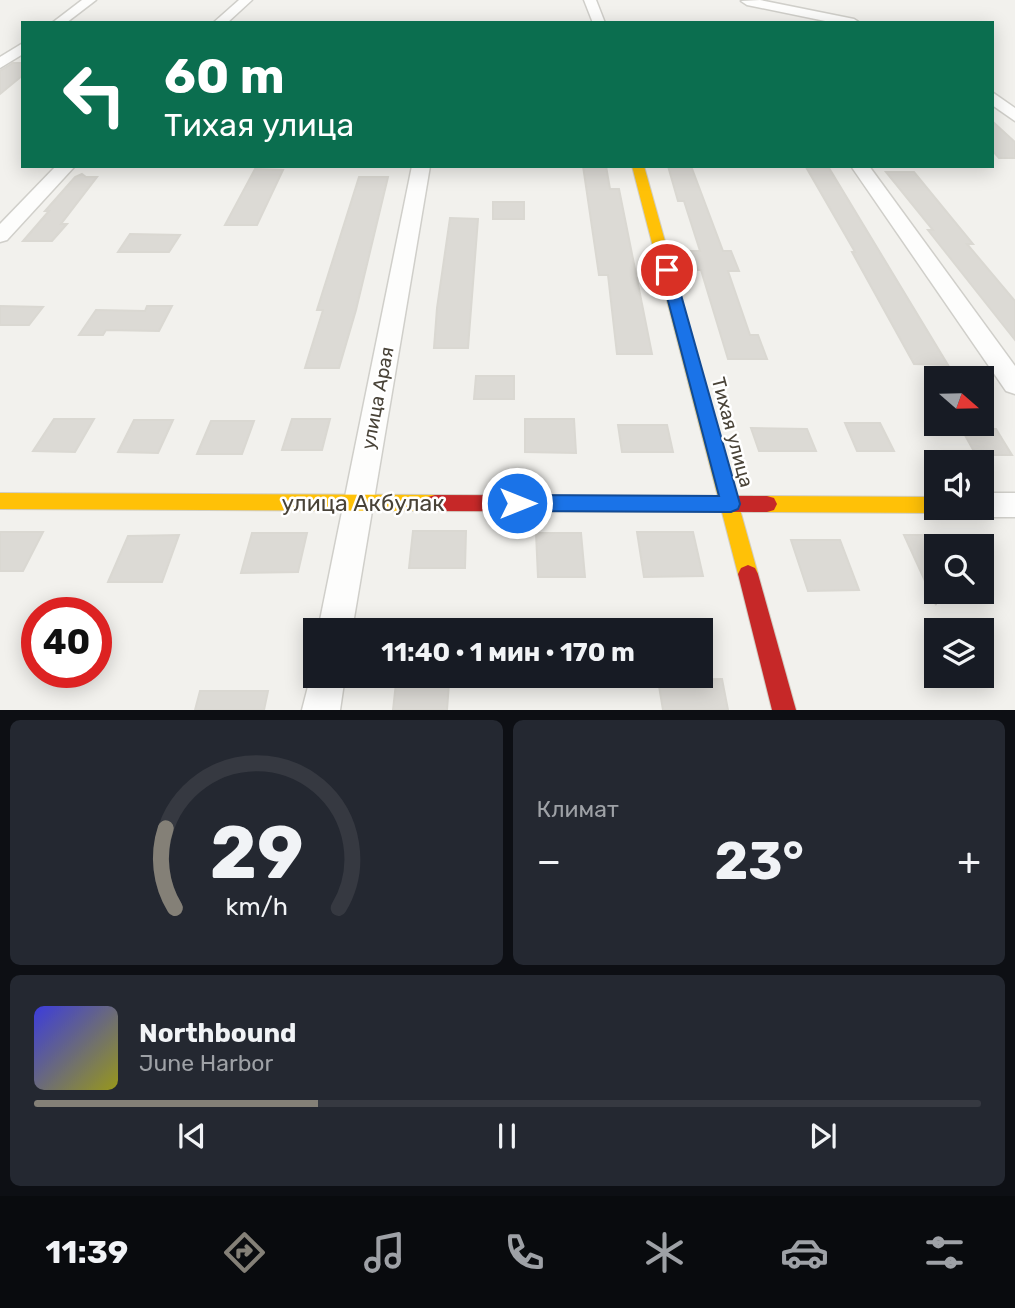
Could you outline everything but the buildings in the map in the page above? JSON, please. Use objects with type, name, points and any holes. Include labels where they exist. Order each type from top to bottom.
[{"type":"street","points":[[61,21],[90,0]]},
{"type":"street","points":[[221,21],[246,0]]},
{"type":"street","points":[[590,0],[598,21]]},
{"type":"street","points":[[750,4],[843,21]]},
{"type":"street","points":[[0,64],[21,48]]},
{"type":"street","points":[[994,99],[1015,116]]},
{"type":"street","points":[[0,236],[64,168]]},
{"type":"street","name":"улица Арая","points":[[337,618],[421,168]]},
{"type":"street","name":"Тихая улица","points":[[639,168],[784,709]]},
{"type":"street","points":[[861,168],[1015,385]]},
{"type":"street","name":"улица Акбулак","points":[[0,501],[924,505]]},
{"type":"street","points":[[994,505],[1015,505]]},
{"type":"street","points":[[321,709],[325,688]]},
{"type":"traffic: slow","points":[[639,168],[748,574]]},
{"type":"traffic: slow","points":[[0,501],[435,503]]},
{"type":"traffic: slow","points":[[767,504],[924,505]]},
{"type":"traffic: jam","points":[[435,503],[767,504]]},
{"type":"traffic: jam","points":[[748,574],[784,710]]},
{"type":"route","points":[[517,503],[731,504],[667,270]]}]
